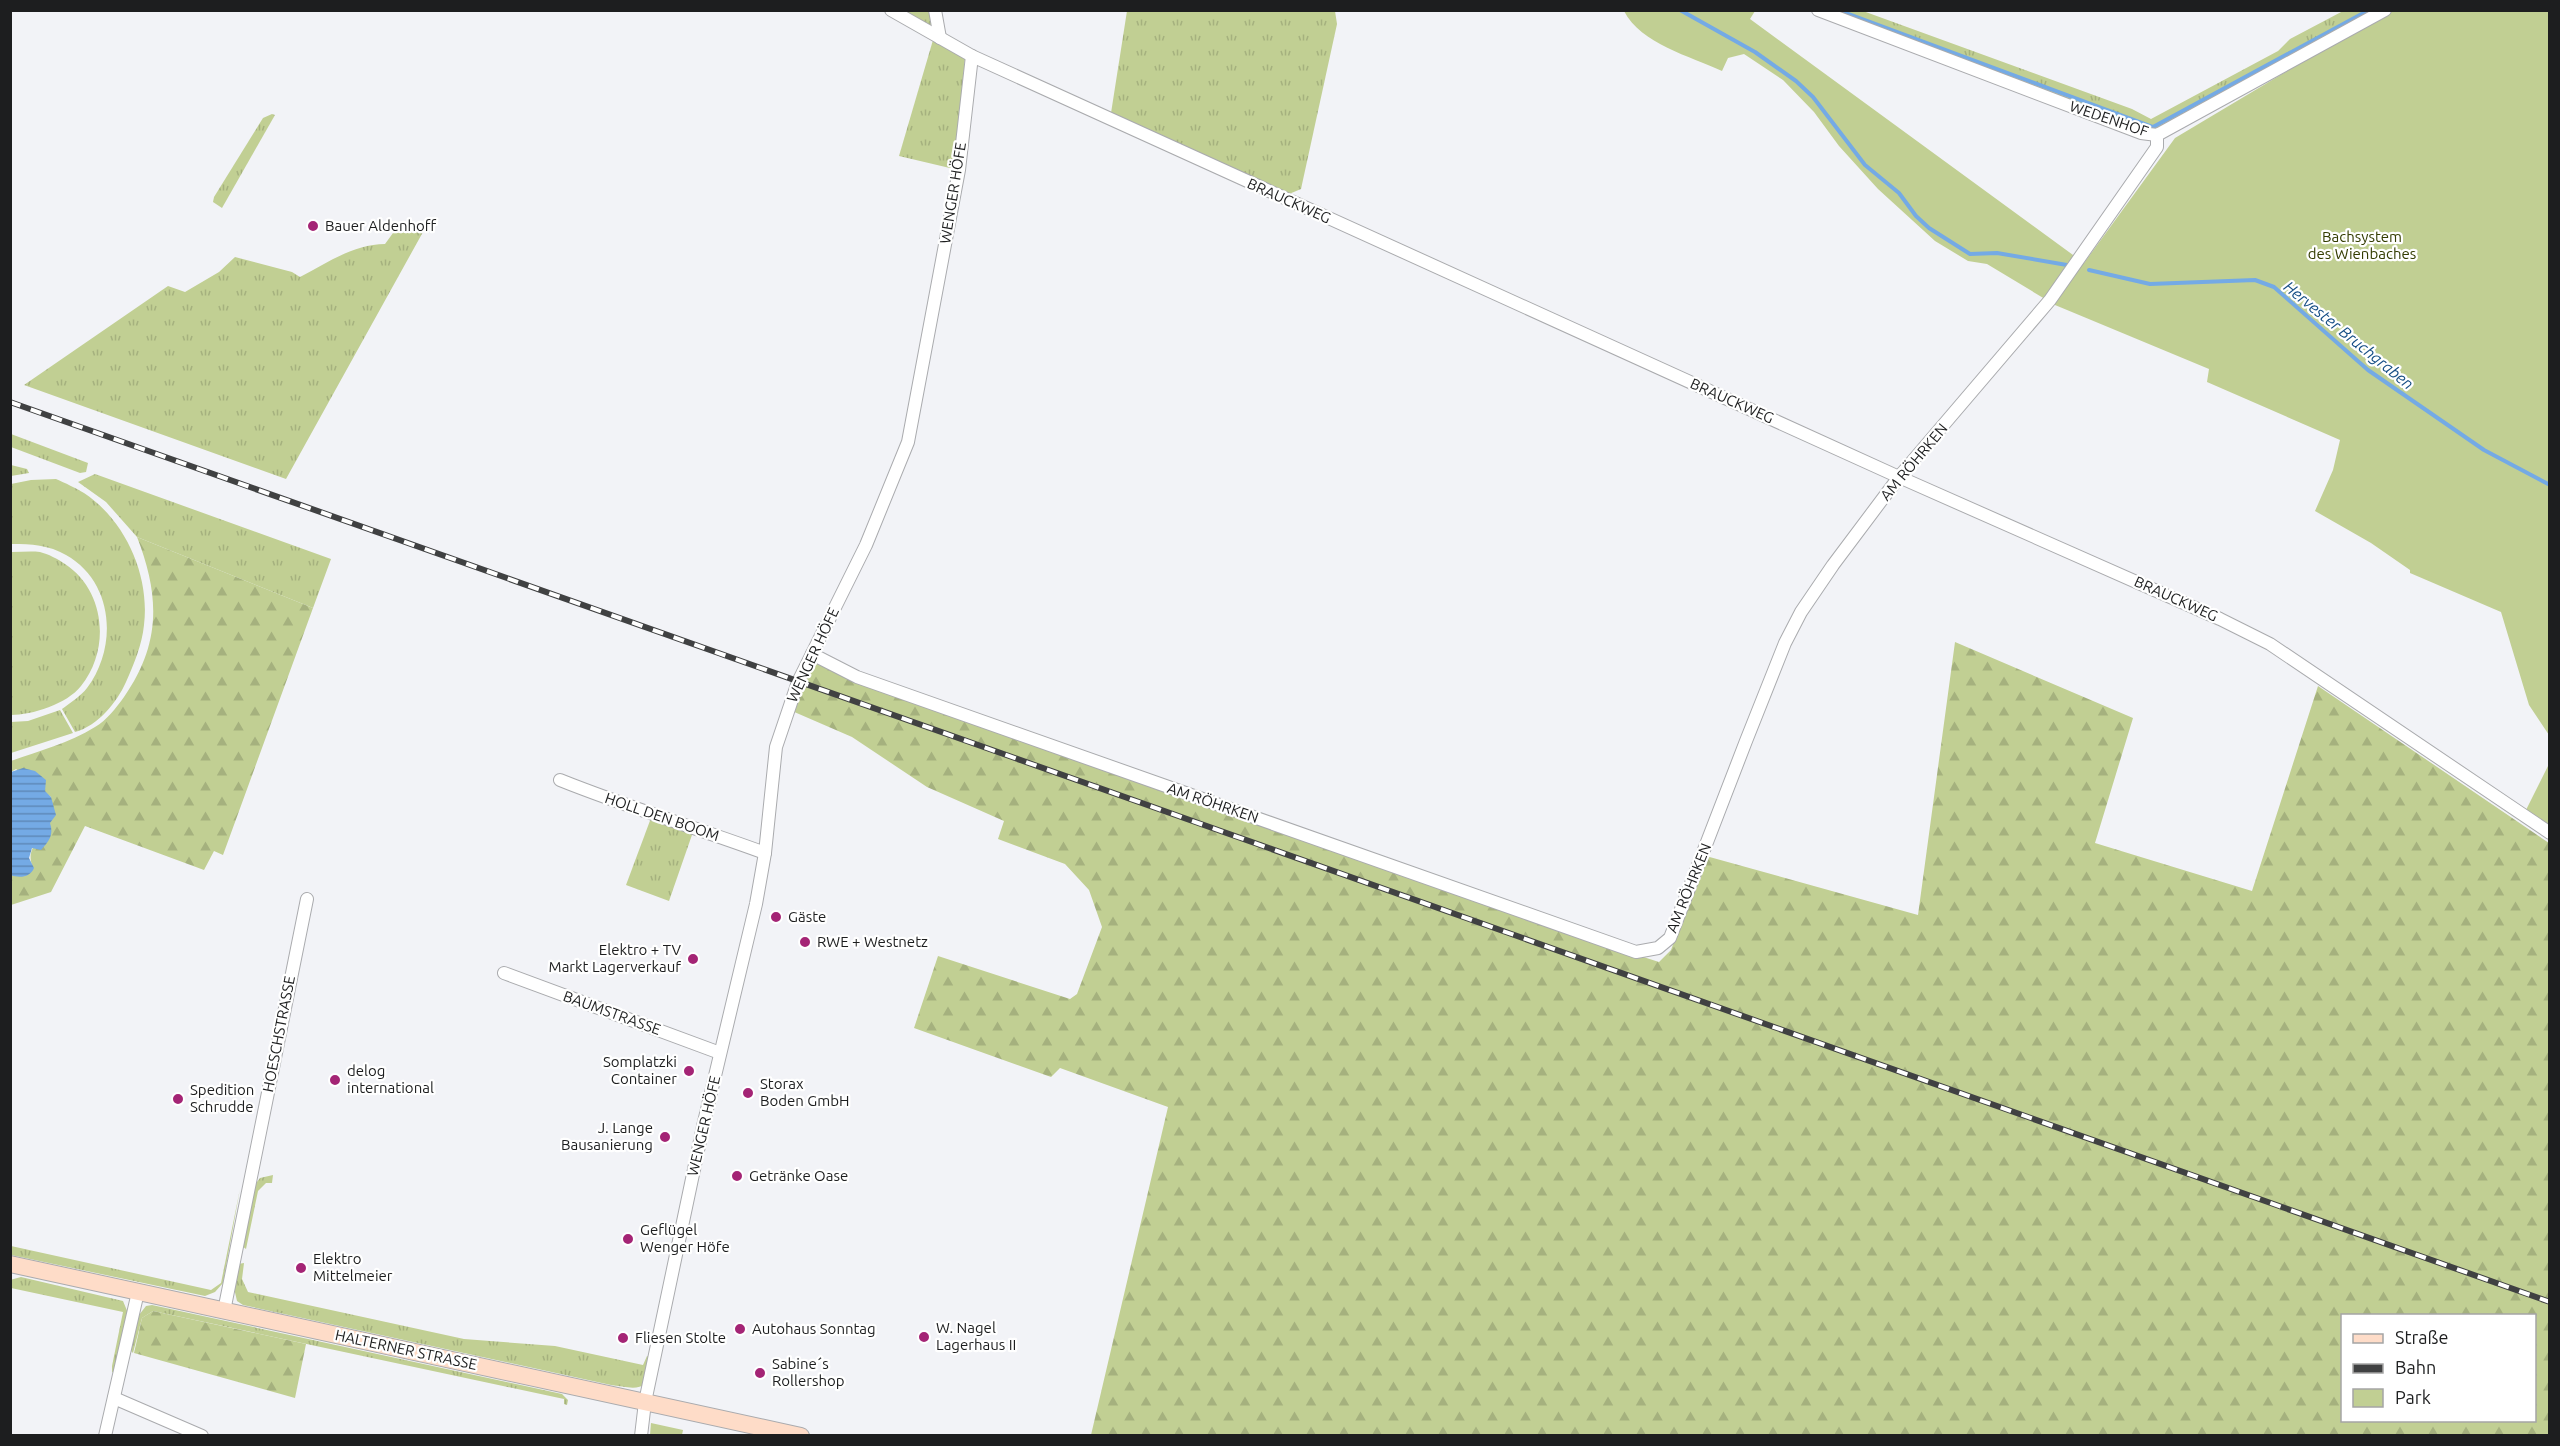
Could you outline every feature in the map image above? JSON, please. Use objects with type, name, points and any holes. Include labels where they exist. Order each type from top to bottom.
[{"type":"main road","name":"HALTERNER STRASSE","points":[[10,1264],[801,1436]]},
{"type":"street","name":"BRAUCKWEG","points":[[891,10],[972,56],[1899,477],[2220,619],[2270,644],[2550,833]]},
{"type":"street","points":[[935,10],[940,38]]},
{"type":"street","name":"WEDENHOF","points":[[1818,10],[2141,133],[2157,135],[2385,10]]},
{"type":"street","name":"WENGER HÖFE","points":[[641,1436],[645,1402],[704,1122],[756,904],[765,853],[776,747],[792,695],[866,545],[908,442],[958,170],[972,56]]},
{"type":"street","name":"AM RÖHRKEN","points":[[812,654],[857,677],[1101,764],[1437,880],[1580,933],[1636,951],[1650,951],[1666,943],[1670,938],[1792,629],[1833,565],[1899,477],[2050,300],[2157,147],[2157,135]]},
{"type":"street","name":"HOLL DEN BOOM","points":[[560,780],[619,803],[765,853]]},
{"type":"street","name":"HOESCHSTRASSE","points":[[224,1311],[307,899]]},
{"type":"street","name":"BAUMSTRASSE","points":[[504,973],[720,1053]]},
{"type":"street","points":[[105,1436],[138,1292]]},
{"type":"street","points":[[114,1398],[202,1436]]},
{"type":"green space","name":"Bachsystem des Wienbaches","points":[[2389,10],[2549,11],[2549,735],[2529,705],[2501,612],[2410,573],[2410,570],[2371,543],[2315,511],[2333,470],[2340,440],[2207,382],[2209,369],[2055,305],[1987,264],[1968,261],[1935,241],[1878,189],[1839,146],[1814,112],[1783,80],[1744,54],[1728,58],[1722,71],[1667,48],[1642,32],[1624,11],[1755,11],[1750,19],[2084,263],[2175,138]]},
{"type":"green space","points":[[902,11],[933,11],[935,29]]},
{"type":"green space","points":[[1127,11],[1335,11],[1337,24],[1301,189],[1289,194],[1111,113]]},
{"type":"green space","points":[[1826,11],[1863,11],[2132,109],[2151,119],[2278,51],[2290,39],[2343,11],[2380,11],[2165,128],[2150,131]]},
{"type":"green space","points":[[933,40],[965,59],[954,169],[899,156]]},
{"type":"green space","points":[[275,115],[222,208],[213,202],[214,197],[263,118]]},
{"type":"green space","points":[[423,232],[286,479],[24,385],[168,286],[185,292],[219,272],[235,257],[292,272],[300,277],[331,260],[362,247],[385,244],[393,233]]},
{"type":"green space","points":[[11,434],[88,463],[86,472],[80,473],[11,447]]},
{"type":"green space","points":[[11,465],[27,469],[29,473],[11,476]]},
{"type":"green space","points":[[95,474],[331,559],[313,608],[137,537],[106,502],[78,482]]},
{"type":"green space","points":[[56,479],[84,493],[99,505],[123,534],[139,569],[145,606],[140,647],[122,690],[99,719],[75,732],[62,709],[85,691],[97,672],[104,654],[107,635],[102,598],[94,581],[82,567],[66,555],[53,549],[26,544],[12,544],[12,552],[43,553],[62,562],[78,575],[89,589],[96,604],[100,638],[91,671],[75,692],[49,707],[11,715],[11,484]]},
{"type":"green space","points":[[137,537],[313,608],[223,855],[214,851],[204,870],[85,826],[51,892],[11,905],[10,875],[32,865],[31,852],[50,822],[51,797],[16,769],[11,772],[11,761],[64,742],[99,724],[124,697],[145,658],[153,619],[153,600],[145,559]]},
{"type":"green space","points":[[1955,642],[2133,718],[2095,843],[2252,891],[2318,686],[2549,843],[2549,1435],[1091,1435],[1168,1107],[1060,1068],[1051,1077],[914,1028],[938,956],[1070,999],[1077,994],[1102,927],[1089,890],[1065,864],[998,839],[1004,821],[927,787],[852,737],[792,711],[813,661],[1578,936],[1659,962],[1671,950],[1706,856],[1918,915]]},
{"type":"green space","points":[[60,710],[73,733],[11,753],[11,722],[28,721]]},
{"type":"green space","points":[[2549,764],[2549,828],[2525,812]]},
{"type":"green space","points":[[651,818],[693,832],[669,901],[626,885]]},
{"type":"green space","points":[[273,1175],[272,1183],[266,1183],[258,1191],[246,1249],[242,1246],[253,1187],[260,1178]]},
{"type":"green space","points":[[240,1189],[223,1283],[215,1292],[205,1296],[11,1255],[11,1246],[211,1290],[221,1283]]},
{"type":"green space","points":[[244,1263],[242,1279],[248,1292],[464,1339],[555,1346],[643,1365],[647,1356],[649,1357],[645,1384],[634,1388],[611,1385],[243,1305],[237,1301],[234,1288],[238,1264]]},
{"type":"green space","points":[[21,1277],[123,1301],[128,1313],[114,1373],[112,1366],[123,1312],[11,1288],[10,1280]]},
{"type":"green space","points":[[152,1305],[562,1394],[568,1400],[567,1405],[564,1404],[564,1399],[153,1311],[142,1318],[133,1353],[131,1351],[139,1315],[146,1306]]},
{"type":"green space","points":[[153,1311],[306,1344],[295,1398],[134,1353],[142,1318]]},
{"type":"green space","points":[[651,1423],[683,1430],[682,1435],[650,1435]]},
{"type":"water","points":[[23,768],[35,771],[46,780],[45,791],[51,797],[56,815],[50,823],[51,834],[46,844],[41,850],[32,848],[29,858],[34,868],[27,875],[20,877],[10,875],[11,772]]},
{"type":"waterway","points":[[1680,10],[1755,52],[1796,81],[1813,97],[1865,165],[1899,193],[1916,216],[1929,228],[1970,254],[1997,253],[2067,265]]},
{"type":"waterway","points":[[1838,10],[2153,127],[2369,10]]},
{"type":"waterway","name":"Hervester Bruchgraben","points":[[2089,270],[2150,284],[2255,280],[2274,287],[2368,370],[2484,450],[2550,485]]},
{"type":"railway","points":[[10,402],[2550,1302]]},
{"type":"place","name":"Bauer Aldenhoff","points":[[313,226]]},
{"type":"place","name":"Gäste","points":[[776,917]]},
{"type":"place","name":"RWE + Westnetz","points":[[805,942]]},
{"type":"place","name":"Elektro + TV Markt Lagerverkauf","points":[[693,959]]},
{"type":"place","name":"Somplatzki Container","points":[[689,1071]]},
{"type":"place","name":"delog international","points":[[335,1080]]},
{"type":"place","name":"Storax Boden GmbH","points":[[748,1093]]},
{"type":"place","name":"Spedition Schrudde","points":[[178,1099]]},
{"type":"place","name":"J. Lange Bausanierung","points":[[665,1137]]},
{"type":"place","name":"Getränke Oase","points":[[737,1176]]},
{"type":"place","name":"Geflügel Wenger Höfe","points":[[628,1239]]},
{"type":"place","name":"Elektro Mittelmeier","points":[[301,1268]]},
{"type":"place","name":"Autohaus Sonntag","points":[[740,1329]]},
{"type":"place","name":"W. Nagel Lagerhaus II","points":[[924,1337]]},
{"type":"place","name":"Fliesen Stolte","points":[[623,1338]]},
{"type":"place","name":"Sabine´s Rollershop","points":[[760,1373]]}]
